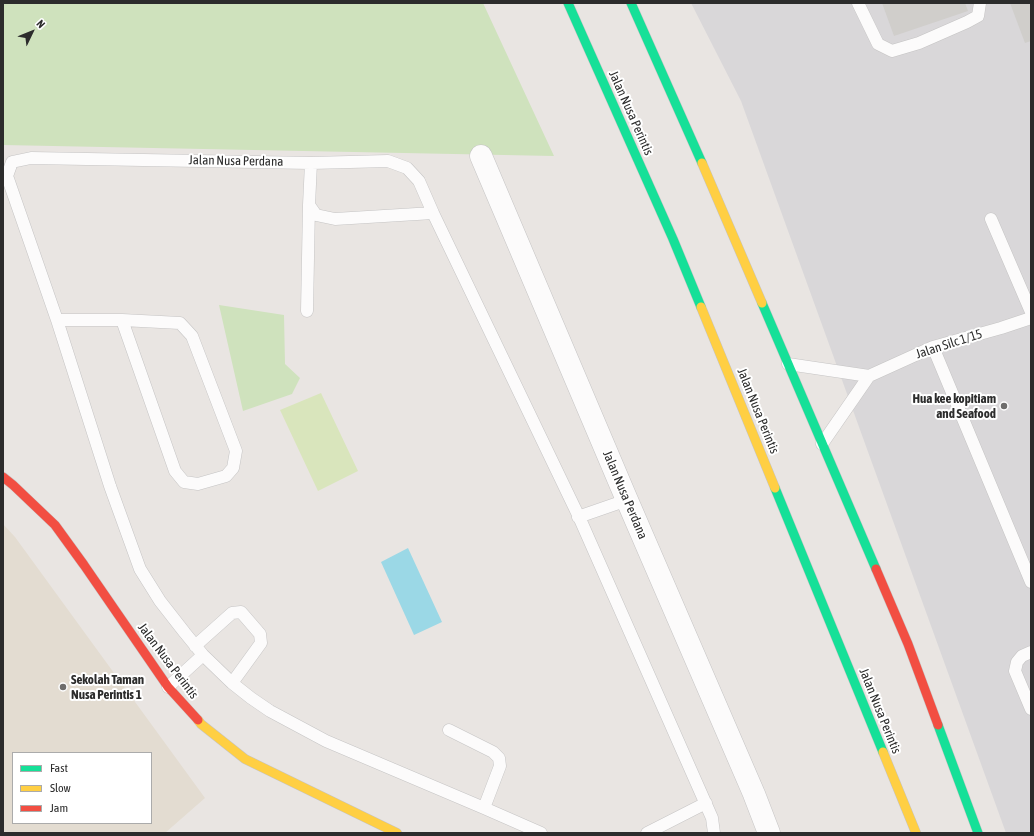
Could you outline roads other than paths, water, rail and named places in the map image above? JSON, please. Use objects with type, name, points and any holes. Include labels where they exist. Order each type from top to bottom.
[{"type":"main road","name":"Jalan Nusa Perintis","points":[[568,3],[673,239],[916,833]]},
{"type":"main road","points":[[631,3],[714,190],[908,644],[958,753]]},
{"type":"main road","name":"Jalan Nusa Perintis","points":[[3,477],[55,525],[168,687],[201,724],[245,759],[397,833]]},
{"type":"main road","points":[[908,644],[978,833]]},
{"type":"street","name":"Jalan Nusa Perdana","points":[[481,156],[626,500],[754,794],[769,833]]},
{"type":"lane","points":[[858,3],[878,44],[892,51],[919,43],[967,22],[978,16],[980,3]]},
{"type":"lane","name":"Jalan Nusa Perdana","points":[[57,320],[7,176],[12,162],[31,158],[311,163],[388,161],[406,168],[419,181],[578,517],[706,804],[712,818],[714,833]]},
{"type":"lane","points":[[307,311],[311,163]]},
{"type":"lane","points":[[309,205],[316,216],[335,219],[434,213]]},
{"type":"lane","points":[[991,219],[1031,312]]},
{"type":"lane","name":"Jalan Silc 1/15","points":[[869,376],[933,347],[1031,318]]},
{"type":"lane","points":[[122,320],[175,471],[184,482],[198,484],[226,476],[234,468],[236,451],[192,336],[180,323],[122,320],[57,320],[110,486],[140,568],[160,601],[199,651],[232,683],[251,698],[270,711],[326,741],[541,833]]},
{"type":"lane","points":[[933,347],[1031,582]]},
{"type":"lane","points":[[788,364],[869,376],[822,444]]},
{"type":"lane","points":[[578,517],[626,500]]},
{"type":"lane","points":[[168,687],[232,613],[241,612],[260,634],[261,643],[232,683]]},
{"type":"lane","points":[[1031,652],[1022,656],[1017,662],[1015,671],[1031,709]]},
{"type":"lane","points":[[449,730],[493,752],[499,758],[500,766],[484,808]]},
{"type":"lane","points":[[647,833],[706,804]]},
{"type":"water","points":[[408,548],[442,622],[414,635],[381,562]]},
{"type":"place","name":"Hua kee kopitiam and Seafood","points":[[1004,406]]},
{"type":"place","name":"Sekolah Taman Nusa Perintis 1","points":[[63,687]]}]
